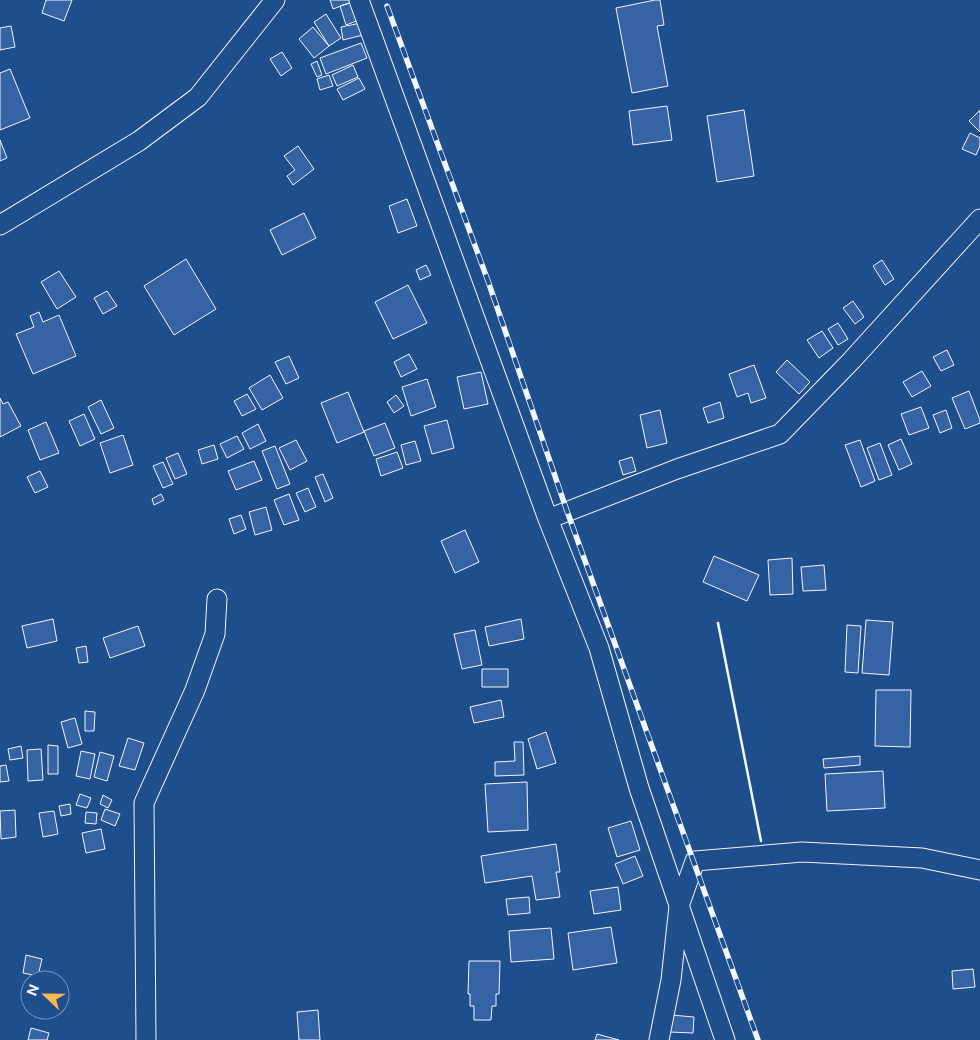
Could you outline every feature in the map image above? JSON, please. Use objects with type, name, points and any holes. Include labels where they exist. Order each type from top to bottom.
[{"type":"street","points":[[0,225],[138,141],[198,97],[275,0]]},
{"type":"street","points":[[359,0],[548,519],[599,648],[639,788],[725,1040]]},
{"type":"street","points":[[548,519],[677,469],[780,434],[852,360],[980,219]]},
{"type":"street","points":[[146,1040],[144,804],[195,690],[215,634],[217,599]]},
{"type":"street","points":[[658,1040],[671,980],[679,906],[694,862],[802,852],[922,858],[980,870]]},
{"type":"building","points":[[46,0],[72,0],[64,21],[42,13]]},
{"type":"building","points":[[330,0],[351,0],[352,2],[333,9]]},
{"type":"building","points":[[660,0],[664,25],[657,26],[668,86],[632,93],[616,8]]},
{"type":"building","points":[[352,2],[359,20],[346,25],[340,6]]},
{"type":"building","points":[[326,14],[341,38],[329,46],[314,22]]},
{"type":"building","points":[[361,23],[363,35],[343,40],[341,27]]},
{"type":"building","points":[[11,26],[15,47],[0,50],[0,28]]},
{"type":"building","points":[[313,27],[329,46],[314,58],[299,39]]},
{"type":"building","points":[[361,43],[367,58],[326,74],[320,58]]},
{"type":"building","points":[[282,52],[292,68],[281,76],[270,59]]},
{"type":"building","points":[[317,61],[322,75],[317,77],[311,64]]},
{"type":"building","points":[[353,65],[358,77],[337,86],[332,75]]},
{"type":"building","points":[[10,69],[30,118],[0,130],[0,73]]},
{"type":"building","points":[[329,75],[333,86],[320,90],[317,79]]},
{"type":"building","points":[[359,78],[365,89],[343,100],[337,89]]},
{"type":"building","points":[[667,106],[672,140],[633,145],[629,111]]},
{"type":"building","points":[[744,110],[754,176],[717,182],[707,116]]},
{"type":"building","points":[[980,110],[980,132],[969,121]]},
{"type":"building","points":[[970,133],[980,138],[980,146],[976,155],[962,149]]},
{"type":"building","points":[[0,140],[7,158],[0,161]]},
{"type":"building","points":[[298,146],[314,169],[293,185],[287,176],[295,170],[284,156]]},
{"type":"building","points":[[407,199],[417,226],[398,233],[389,206]]},
{"type":"building","points":[[304,213],[316,238],[282,255],[270,230]]},
{"type":"building","points":[[186,259],[216,309],[174,335],[144,286]]},
{"type":"building","points":[[882,260],[894,279],[885,285],[873,266]]},
{"type":"building","points":[[426,265],[431,275],[420,280],[416,270]]},
{"type":"building","points":[[59,271],[76,297],[57,309],[41,282]]},
{"type":"building","points":[[408,285],[427,323],[393,339],[375,302]]},
{"type":"building","points":[[107,291],[117,306],[103,314],[94,298]]},
{"type":"building","points":[[853,301],[864,317],[855,324],[843,308]]},
{"type":"building","points":[[39,312],[43,322],[59,315],[76,356],[33,374],[16,334],[34,327],[30,316]]},
{"type":"building","points":[[838,323],[848,339],[838,345],[828,329]]},
{"type":"building","points":[[822,331],[833,348],[819,358],[807,340]]},
{"type":"building","points":[[947,350],[954,365],[941,371],[933,357]]},
{"type":"building","points":[[409,354],[417,369],[401,377],[394,362]]},
{"type":"building","points":[[289,356],[299,378],[286,384],[275,362]]},
{"type":"building","points":[[787,360],[810,382],[799,394],[776,372]]},
{"type":"building","points":[[754,365],[766,398],[751,403],[748,393],[737,397],[729,374]]},
{"type":"building","points":[[922,371],[931,386],[912,397],[903,382]]},
{"type":"building","points":[[481,372],[488,404],[464,409],[457,377]]},
{"type":"building","points":[[270,375],[283,398],[262,410],[249,388]]},
{"type":"building","points":[[427,379],[436,407],[411,416],[402,387]]},
{"type":"building","points":[[969,391],[980,423],[965,429],[952,398]]},
{"type":"building","points":[[348,392],[364,432],[337,443],[321,403]]},
{"type":"building","points":[[247,394],[256,409],[242,416],[234,401]]},
{"type":"building","points":[[396,395],[404,406],[394,413],[387,402]]},
{"type":"building","points":[[0,398],[3,404],[8,402],[21,426],[0,437]]},
{"type":"building","points":[[101,400],[114,428],[101,434],[88,407]]},
{"type":"building","points":[[720,402],[724,418],[708,423],[703,408]]},
{"type":"building","points":[[921,407],[929,428],[909,435],[901,414]]},
{"type":"building","points":[[660,410],[667,443],[647,448],[640,415]]},
{"type":"building","points":[[946,410],[952,428],[940,433],[933,415]]},
{"type":"building","points":[[84,414],[95,439],[80,446],[69,421]]},
{"type":"building","points":[[447,420],[454,448],[432,454],[424,426]]},
{"type":"building","points":[[46,422],[59,453],[40,460],[28,430]]},
{"type":"building","points":[[385,423],[395,448],[374,456],[364,431]]},
{"type":"building","points":[[258,424],[266,441],[250,449],[242,433]]},
{"type":"building","points":[[123,435],[133,465],[110,473],[100,443]]},
{"type":"building","points":[[237,436],[244,449],[227,458],[220,444]]},
{"type":"building","points":[[901,439],[912,464],[899,470],[888,445]]},
{"type":"building","points":[[296,440],[307,461],[290,470],[279,448]]},
{"type":"building","points":[[860,440],[875,481],[861,487],[845,445]]},
{"type":"building","points":[[415,441],[421,461],[406,465],[401,445]]},
{"type":"building","points":[[880,443],[892,475],[879,480],[867,448]]},
{"type":"building","points":[[214,445],[218,459],[202,464],[198,450]]},
{"type":"building","points":[[275,446],[290,484],[277,489],[262,451]]},
{"type":"building","points":[[397,452],[403,468],[381,476],[376,459]]},
{"type":"building","points":[[178,453],[187,474],[175,479],[166,458]]},
{"type":"building","points":[[632,457],[636,471],[623,475],[619,461]]},
{"type":"building","points":[[254,461],[262,480],[236,490],[228,471]]},
{"type":"building","points":[[163,462],[173,484],[163,488],[153,466]]},
{"type":"building","points":[[40,471],[48,487],[35,493],[27,477]]},
{"type":"building","points":[[323,474],[333,498],[325,502],[315,477]]},
{"type":"building","points":[[308,488],[316,507],[305,512],[296,493]]},
{"type":"building","points":[[161,494],[164,500],[154,505],[152,499]]},
{"type":"building","points":[[289,494],[299,520],[284,525],[274,500]]},
{"type":"building","points":[[266,507],[272,530],[255,535],[249,512]]},
{"type":"building","points":[[241,515],[246,529],[234,534],[229,519]]},
{"type":"building","points":[[465,530],[479,562],[455,573],[441,541]]},
{"type":"building","points":[[714,556],[759,575],[747,601],[703,582]]},
{"type":"building","points":[[792,558],[793,594],[770,595],[768,560]]},
{"type":"building","points":[[824,565],[826,590],[803,591],[801,567]]},
{"type":"building","points":[[53,619],[57,641],[27,648],[22,626]]},
{"type":"building","points":[[521,619],[524,639],[489,646],[485,627]]},
{"type":"building","points":[[866,620],[893,622],[889,675],[862,673]]},
{"type":"building","points":[[847,625],[861,626],[858,673],[845,672]]},
{"type":"building","points":[[138,626],[145,646],[110,658],[103,638]]},
{"type":"building","points":[[475,630],[482,665],[462,669],[454,634]]},
{"type":"building","points":[[86,646],[88,662],[79,663],[76,648]]},
{"type":"building","points":[[482,669],[508,669],[508,687],[482,687]]},
{"type":"building","points":[[876,690],[911,690],[910,747],[875,746]]},
{"type":"building","points":[[501,700],[504,717],[474,723],[470,707]]},
{"type":"building","points":[[85,711],[95,712],[94,731],[85,731]]},
{"type":"building","points":[[75,718],[82,744],[68,748],[61,722]]},
{"type":"building","points":[[546,732],[556,763],[537,769],[528,739]]},
{"type":"building","points":[[128,738],[144,743],[135,770],[119,766]]},
{"type":"building","points":[[514,742],[523,742],[524,775],[495,776],[495,762],[515,761]]},
{"type":"building","points":[[48,745],[58,746],[58,774],[48,774]]},
{"type":"building","points":[[21,746],[23,758],[10,760],[8,749]]},
{"type":"building","points":[[41,749],[43,780],[28,781],[27,750]]},
{"type":"building","points":[[81,751],[95,754],[90,779],[76,776]]},
{"type":"building","points":[[100,752],[114,756],[107,781],[94,777]]},
{"type":"building","points":[[860,756],[860,765],[824,768],[823,759]]},
{"type":"building","points":[[6,765],[9,781],[0,782],[0,766]]},
{"type":"building","points":[[883,771],[885,808],[827,811],[825,774]]},
{"type":"building","points":[[527,782],[528,830],[488,832],[485,784]]},
{"type":"building","points":[[80,794],[91,798],[87,808],[76,805]]},
{"type":"building","points":[[103,795],[112,800],[108,808],[100,804]]},
{"type":"building","points":[[70,804],[71,814],[61,816],[59,806]]},
{"type":"building","points":[[105,809],[120,814],[115,826],[101,820]]},
{"type":"building","points":[[15,810],[16,837],[1,839],[0,811]]},
{"type":"building","points":[[54,811],[58,834],[43,837],[39,813]]},
{"type":"building","points":[[86,812],[97,813],[96,824],[85,823]]},
{"type":"building","points":[[631,821],[640,850],[617,857],[608,828]]},
{"type":"building","points":[[101,829],[105,849],[86,853],[82,833]]},
{"type":"building","points":[[556,844],[560,872],[556,872],[560,897],[536,900],[532,876],[485,883],[481,856]]},
{"type":"building","points":[[635,856],[643,876],[623,884],[615,864]]},
{"type":"building","points":[[618,887],[621,910],[594,914],[590,891]]},
{"type":"building","points":[[529,897],[530,913],[508,915],[506,899]]},
{"type":"building","points":[[611,927],[617,963],[573,970],[568,933]]},
{"type":"building","points":[[551,928],[554,959],[511,962],[509,931]]},
{"type":"building","points":[[26,955],[42,959],[39,970],[24,970]]},
{"type":"building","points":[[469,961],[500,961],[499,994],[496,994],[496,1006],[492,1006],[491,1020],[474,1020],[474,1006],[470,1006],[470,994],[468,994]]},
{"type":"building","points":[[973,969],[975,987],[953,989],[952,971]]},
{"type":"building","points":[[318,1010],[320,1040],[299,1040],[297,1012]]},
{"type":"building","points":[[671,1015],[694,1017],[693,1033],[669,1032]]},
{"type":"building","points":[[31,1028],[49,1033],[47,1040],[28,1040]]},
{"type":"building","points":[[597,1034],[619,1040],[595,1040]]},
{"type":"railway","points":[[387,6],[488,281],[567,511],[758,1040]]},
{"type":"wall","points":[[718,623],[761,841]]}]
